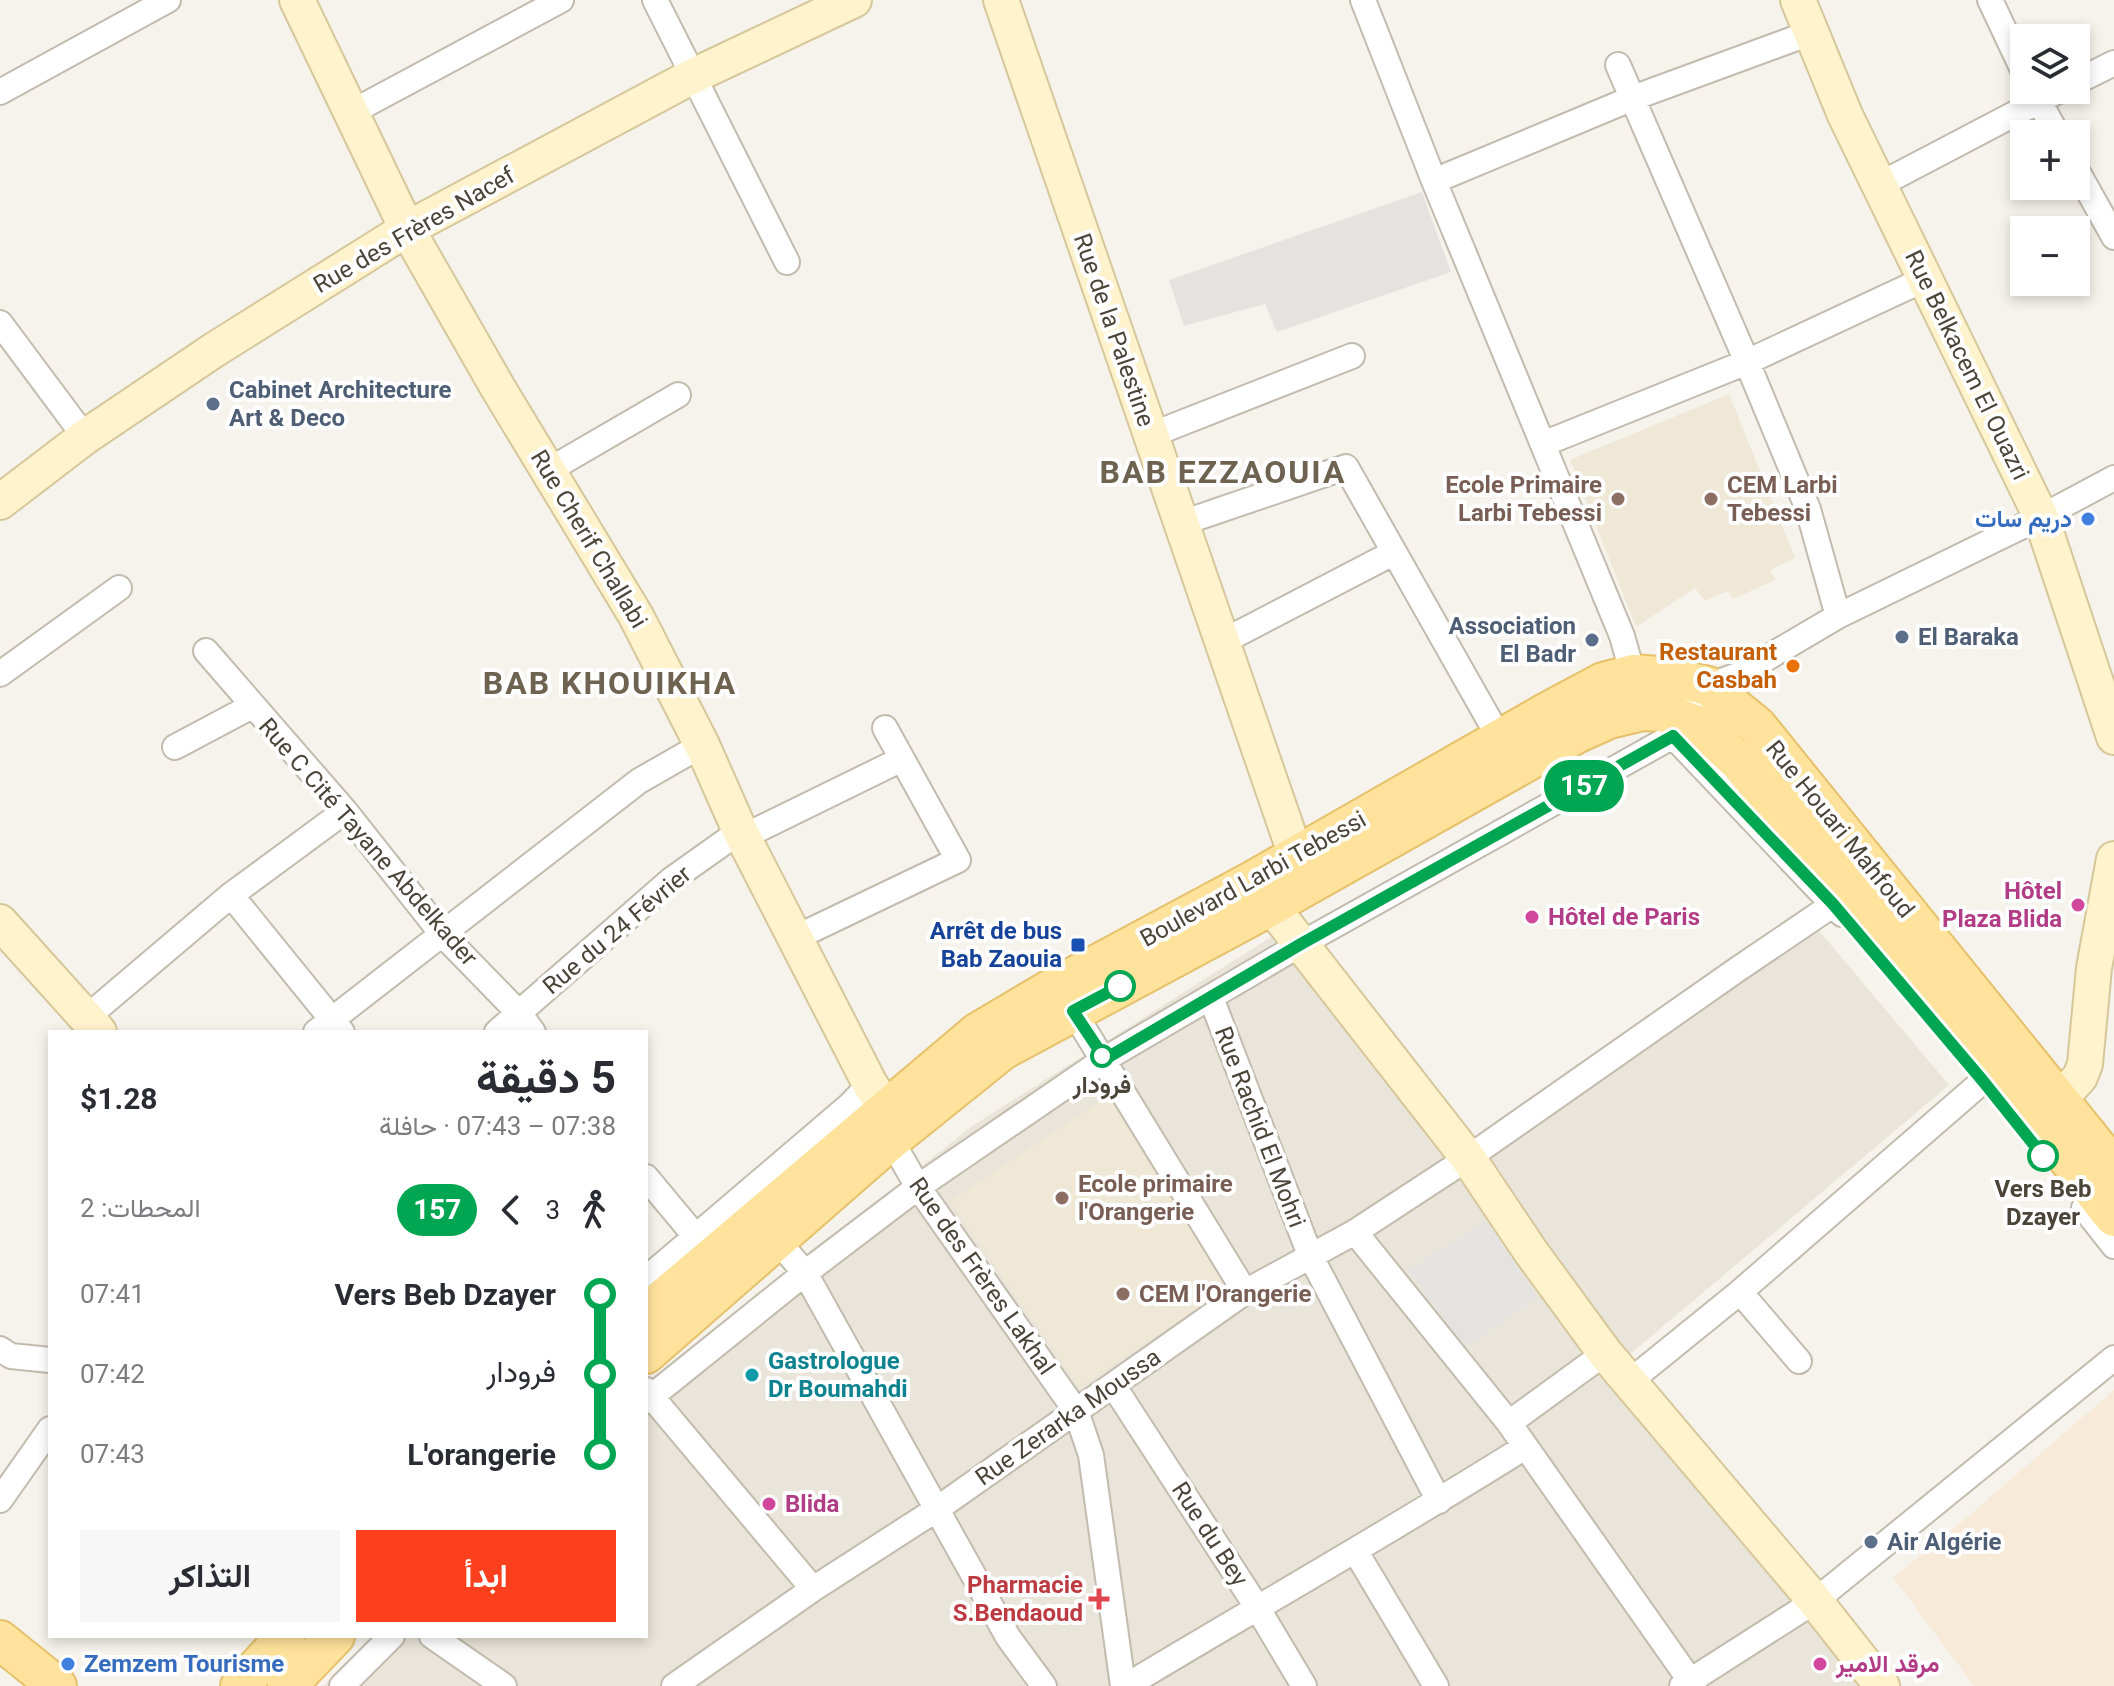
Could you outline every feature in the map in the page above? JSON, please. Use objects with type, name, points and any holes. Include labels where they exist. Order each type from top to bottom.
[{"type":"main road","name":"Boulevard Larbi Tebessi","points":[[1301,871],[1500,739],[1603,682],[1633,674],[1670,677],[1708,686]]},
{"type":"main road","name":"Rue Houari Mahfoud","points":[[1708,686],[1757,726],[1854,891]]},
{"type":"main road","name":"Boulevard Larbi Tebessi","points":[[648,1311],[704,1246],[887,1116],[1073,1011],[1262,893],[1609,719],[1642,711],[1662,712],[1678,728]]},
{"type":"main road","name":"Rue Houari Mahfoud","points":[[1678,728],[1700,726],[1739,762],[1854,891],[2041,1118],[2114,1217]]},
{"type":"main road","name":"Boulevard Larbi Tebessi","points":[[648,1352],[777,1240],[887,1116],[978,1032],[1049,990],[1262,893]]},
{"type":"main road","name":"Rue Houari Mahfoud","points":[[2041,1118],[2114,1168]]},
{"type":"main road","points":[[240,1686],[284,1638]]},
{"type":"main road","points":[[287,1686],[333,1638]]},
{"type":"main road","points":[[0,1640],[57,1686]]},
{"type":"main road","points":[[0,1673],[16,1686]]},
{"type":"street","points":[[0,92],[168,0]]},
{"type":"street","name":"Rue Cherif Challabi","points":[[297,0],[407,229],[636,616],[702,745],[741,834],[887,1116]]},
{"type":"street","points":[[352,112],[561,0]]},
{"type":"street","points":[[655,0],[691,77],[787,262]]},
{"type":"street","name":"Rue des Frères Nacef","points":[[0,502],[85,437],[214,350],[407,229],[691,77],[854,0]]},
{"type":"street","name":"Rue de la Palestine","points":[[1001,0],[1301,871]]},
{"type":"street","points":[[1363,0],[1434,181],[1622,636],[1642,711]]},
{"type":"street","name":"Rue Belkacem El Ouazri","points":[[1798,0],[1879,185],[2041,517],[2114,737]]},
{"type":"street","points":[[1990,0],[2010,42]]},
{"type":"street","points":[[1434,181],[1633,98],[1810,33]]},
{"type":"street","points":[[2090,75],[2114,63]]},
{"type":"street","points":[[1618,65],[1808,509],[1838,616]]},
{"type":"street","points":[[1879,185],[2026,104]]},
{"type":"street","points":[[2090,194],[2114,237]]},
{"type":"street","points":[[1543,444],[1747,362],[1925,279]]},
{"type":"street","points":[[0,323],[85,437]]},
{"type":"street","points":[[1151,435],[1352,356]]},
{"type":"street","points":[[549,470],[678,395]]},
{"type":"street","points":[[1182,523],[1346,467],[1500,739]]},
{"type":"street","points":[[813,1589],[648,1396],[918,1187],[1105,1059],[1678,728],[1708,686],[1738,675],[1838,616],[2114,478]]},
{"type":"street","points":[[1222,642],[1393,553]]},
{"type":"street","points":[[0,674],[119,588]]},
{"type":"street","name":"Rue C Cité Tayane Abdelkader","points":[[206,651],[345,811],[443,935],[526,1023]]},
{"type":"street","points":[[175,747],[252,706]]},
{"type":"street","points":[[795,938],[958,860],[885,728]]},
{"type":"street","points":[[231,895],[330,1028],[639,781],[702,745]]},
{"type":"street","name":"Rue du 24 Février","points":[[503,1030],[526,1023],[671,880],[741,834],[902,759]]},
{"type":"street","points":[[0,922],[93,1025],[231,895],[345,811]]},
{"type":"street","points":[[2041,1118],[2080,1077],[2085,1064],[2104,972],[2114,859]]},
{"type":"street","points":[[1854,891],[1983,1081],[2041,1118],[2114,1246]]},
{"type":"street","name":"Rue Zerarka Moussa","points":[[674,1686],[813,1589],[937,1509],[1245,1292],[1355,1232],[1468,1158],[1854,891]]},
{"type":"street","points":[[1262,893],[1468,1158],[1531,1252],[1605,1353],[1815,1601],[1882,1686]]},
{"type":"street","name":"Rue Rachid El Mohri","points":[[1211,998],[1310,1255],[1439,1501]]},
{"type":"street","points":[[1073,1011],[1245,1292]]},
{"type":"street","points":[[1629,1382],[1740,1292],[1983,1081]]},
{"type":"street","name":"Rue des Frères Lakhal","points":[[887,1116],[918,1187],[1076,1411],[1091,1455],[1124,1686]]},
{"type":"street","points":[[648,1179],[704,1246],[648,1278]]},
{"type":"street","points":[[1355,1232],[1509,1423],[1688,1684],[1815,1601],[2114,1358]]},
{"type":"street","points":[[777,1240],[805,1273],[1008,1637],[1044,1686]]},
{"type":"street","points":[[1740,1292],[1799,1361]]},
{"type":"street","points":[[0,1349],[11,1356],[48,1360]]},
{"type":"street","points":[[1509,1423],[1605,1353]]},
{"type":"street","name":"Rue du Bey","points":[[1113,1385],[1257,1607],[1304,1686]]},
{"type":"street","points":[[0,1500],[48,1432]]},
{"type":"street","points":[[1124,1686],[1356,1552],[1525,1447]]},
{"type":"street","points":[[1356,1552],[1436,1686]]},
{"type":"street","points":[[342,1686],[390,1638]]},
{"type":"street","points":[[435,1638],[504,1686]]},
{"type":"shaded area","points":[[1422,192],[1451,272],[1277,332],[1265,304],[1184,326],[1169,280]]},
{"type":"shaded area","name":"CEM Larbi Tebessi","points":[[1729,394],[1795,558],[1770,570],[1775,580],[1733,599],[1728,591],[1705,601],[1695,588],[1636,627],[1570,460]]},
{"type":"shaded area","points":[[1810,920],[1949,1085],[1616,1366],[1867,1686],[323,1686],[374,1638],[648,1638],[648,1385],[972,1126],[1276,934],[1468,1158]]},
{"type":"shaded area","points":[[1108,1096],[1233,1285],[1079,1387],[950,1201]]},
{"type":"shaded area","points":[[1486,1221],[1538,1297],[1465,1348],[1408,1270]]},
{"type":"shaded area","points":[[2114,1390],[2114,1686],[1974,1686],[1893,1577],[1944,1537]]},
{"type":"bus line","name":"157","points":[[1120,986],[1073,1011],[1105,1059],[1301,944],[1673,736],[1833,904],[2043,1156]]},
{"type":"place","name":"Cabinet Architecture Art & Deco","points":[[213,404]]},
{"type":"place","name":"Ecole Primaire Larbi Tebessi","points":[[1618,499]]},
{"type":"place","name":"CEM Larbi Tebessi","points":[[1711,499]]},
{"type":"place","name":"دريم سات","points":[[2088,519]]},
{"type":"place","name":"El Baraka","points":[[1902,637]]},
{"type":"place","name":"Association El Badr","points":[[1592,640]]},
{"type":"place","name":"Restaurant Casbah","points":[[1793,666]]},
{"type":"place","name":"Hôtel Plaza Blida","points":[[2078,905]]},
{"type":"place","name":"Hôtel de Paris","points":[[1532,917]]},
{"type":"place","name":"Arrêt de bus Bab Zaouia","points":[[1078,945]]},
{"type":"place","name":"فرودار","points":[[1102,1056]]},
{"type":"place","name":"Vers Beb Dzayer","points":[[2043,1156]]},
{"type":"place","name":"Ecole primaire l'Orangerie","points":[[1062,1198]]},
{"type":"place","name":"CEM l'Orangerie","points":[[1123,1294]]},
{"type":"place","name":"Gastrologue Dr Boumahdi","points":[[752,1375]]},
{"type":"place","name":"Blida","points":[[769,1504]]},
{"type":"place","name":"Air Algérie","points":[[1871,1542]]},
{"type":"place","name":"Pharmacie S.Bendaoud","points":[[1099,1599]]},
{"type":"place","name":"Zemzem Tourisme","points":[[68,1664]]},
{"type":"place","name":"مرقد الامير","points":[[1820,1664]]},
{"type":"district","name":"BAB EZZAOUIA","points":[[1223,472]]},
{"type":"district","name":"BAB KHOUIKHA","points":[[610,683]]}]
